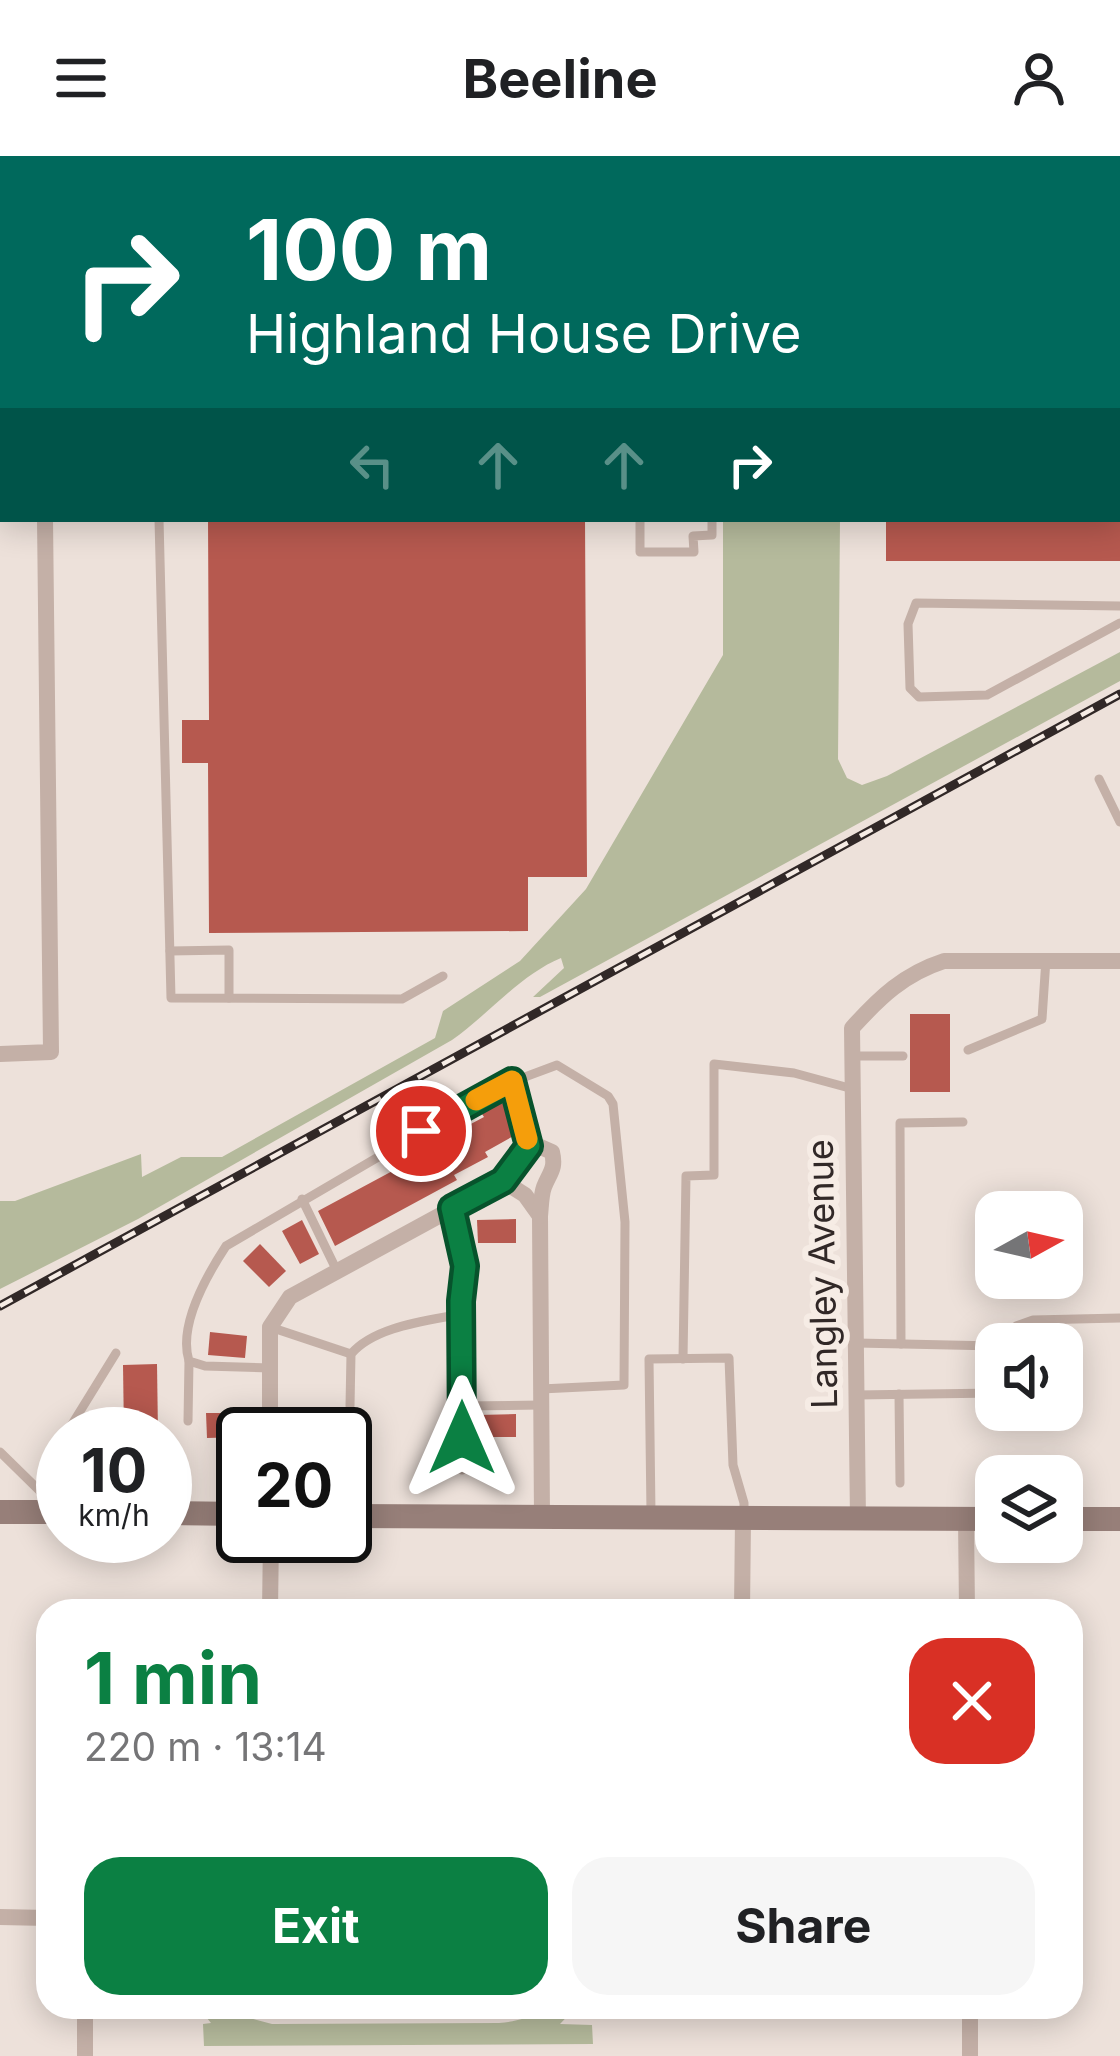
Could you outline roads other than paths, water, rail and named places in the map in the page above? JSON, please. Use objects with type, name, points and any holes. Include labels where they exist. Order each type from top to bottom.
[{"type":"street","points":[[0,1054],[51,1052],[45,522]]},
{"type":"street","points":[[1046,959],[1120,961]]},
{"type":"street","name":"Langley Avenue","points":[[858,1519],[852,1028],[893,985],[920,969],[944,961],[1046,959]]},
{"type":"street","points":[[270,1407],[270,1327],[290,1297],[503,1181],[529,1146],[546,1147],[554,1171],[543,1189],[540,1216],[542,1519]]},
{"type":"street","points":[[503,1181],[525,1195],[540,1216]]},
{"type":"street","points":[[0,1512],[36,1509]]},
{"type":"street","points":[[372,1516],[975,1519]]},
{"type":"street","points":[[967,1519],[967,1599]]},
{"type":"street","points":[[1083,1519],[1120,1519]]},
{"type":"street","points":[[742,1599],[743,1520]]},
{"type":"street","points":[[270,1599],[271,1563]]},
{"type":"street","points":[[0,1917],[36,1918]]},
{"type":"street","points":[[85,2019],[85,2056]]},
{"type":"street","points":[[970,2019],[970,2056]]},
{"type":"lane","points":[[159,522],[171,998],[402,999],[443,976]]},
{"type":"lane","points":[[640,522],[640,552],[694,552],[693,536],[712,535],[712,522]]},
{"type":"lane","points":[[1120,606],[916,604],[908,624],[910,688],[919,697],[987,694],[1120,622]]},
{"type":"lane","points":[[1100,779],[1120,821]]},
{"type":"lane","points":[[170,951],[229,950],[229,998]]},
{"type":"lane","points":[[968,1051],[1042,1019],[1046,959]]},
{"type":"lane","points":[[853,1057],[903,1056]]},
{"type":"lane","points":[[683,1358],[686,1176],[714,1175],[714,1064],[794,1072],[853,1089]]},
{"type":"lane","points":[[188,1407],[189,1361],[184,1344],[208,1274],[226,1246],[512,1081],[557,1065],[614,1104],[625,1222],[624,1385],[462,1406]]},
{"type":"lane","points":[[512,1081],[529,1146]]},
{"type":"lane","points":[[901,1344],[900,1123],[963,1122]]},
{"type":"lane","points":[[302,1199],[336,1269]]},
{"type":"lane","points":[[452,1208],[465,1266],[462,1470]]},
{"type":"lane","points":[[350,1406],[351,1354],[356,1347],[397,1328],[461,1314]]},
{"type":"lane","points":[[1023,1323],[1120,1318]]},
{"type":"lane","points":[[270,1327],[351,1354]]},
{"type":"lane","points":[[856,1343],[975,1346]]},
{"type":"lane","points":[[82,1407],[116,1353]]},
{"type":"lane","points":[[651,1520],[649,1359],[683,1358],[729,1358],[733,1466],[745,1503],[743,1520]]},
{"type":"lane","points":[[189,1361],[205,1366],[270,1368]]},
{"type":"lane","points":[[856,1395],[975,1393]]},
{"type":"lane","points":[[899,1394],[900,1483]]},
{"type":"lane","points":[[0,1452],[36,1489]]},
{"type":"lane","points":[[0,1472],[17,1469]]},
{"type":"railway","points":[[0,1306],[1120,694]]}]
